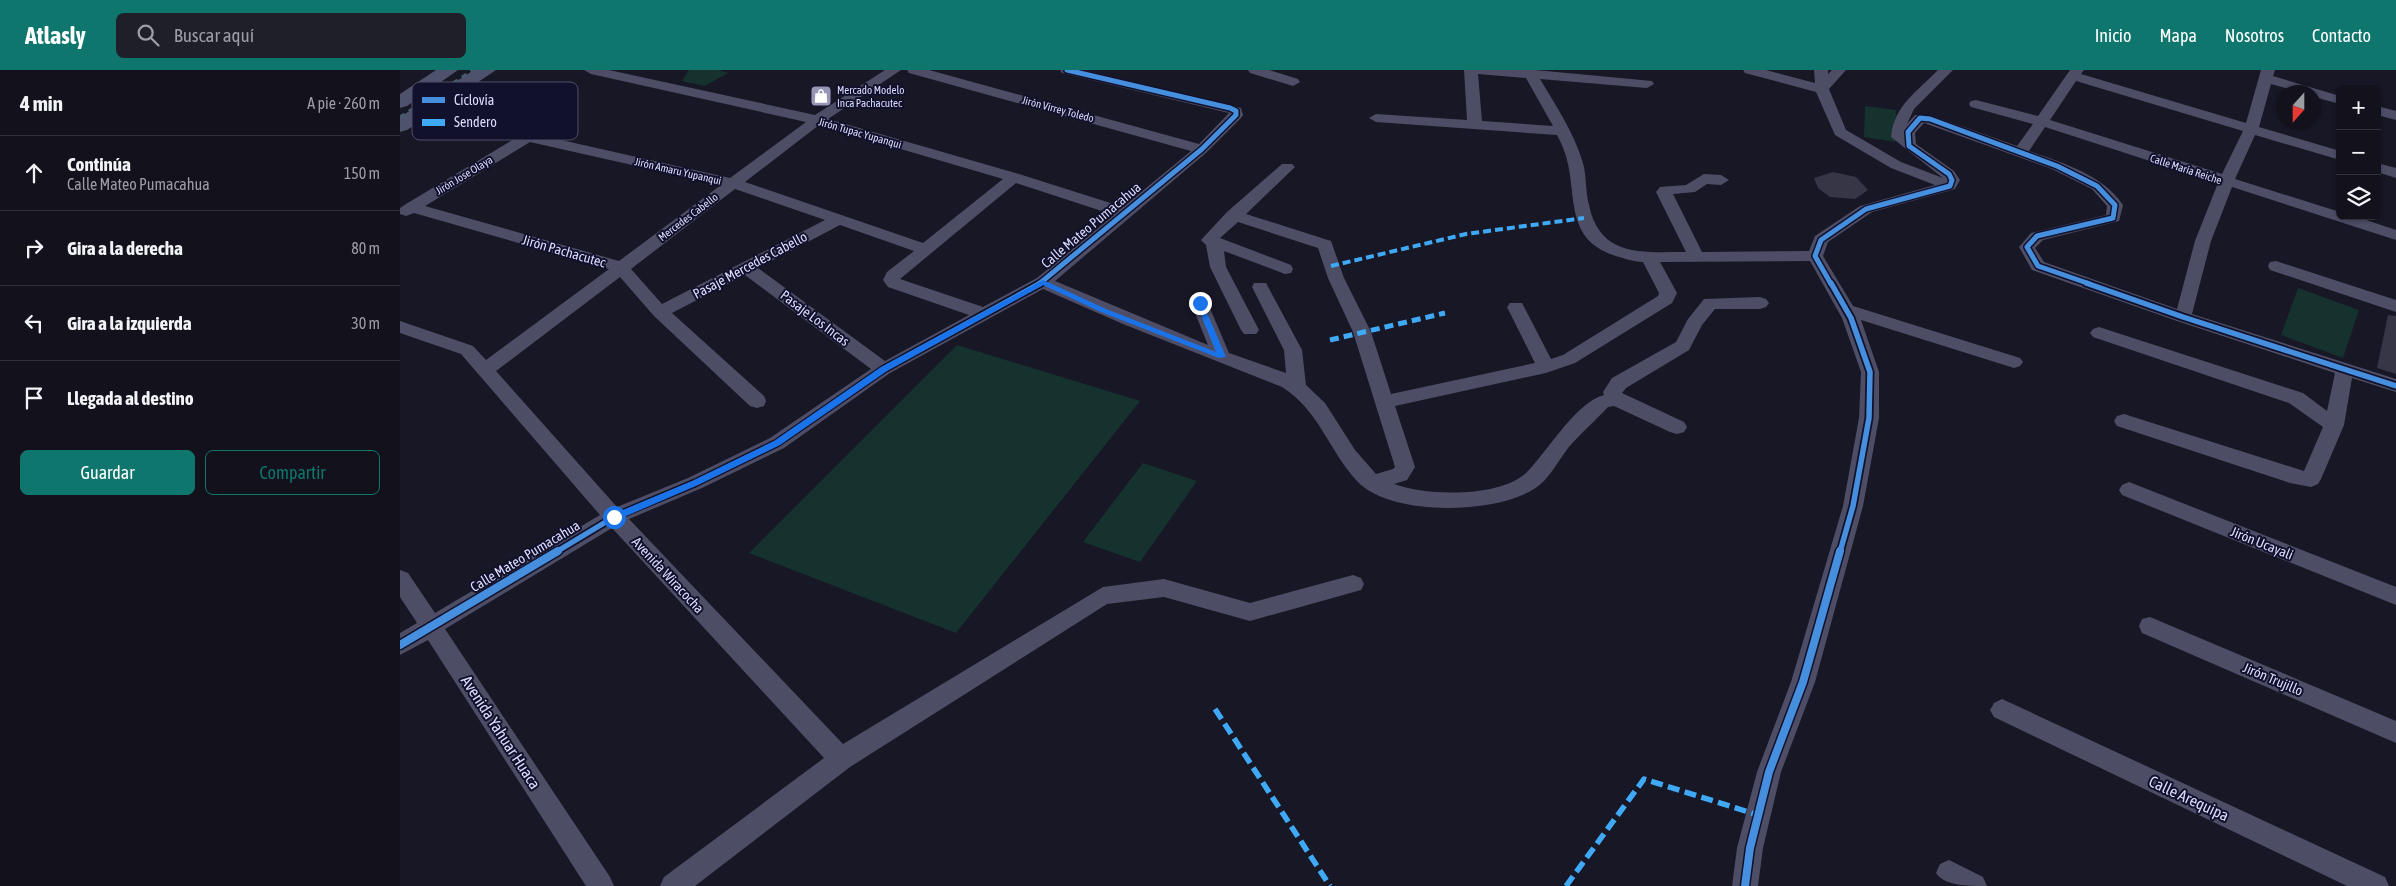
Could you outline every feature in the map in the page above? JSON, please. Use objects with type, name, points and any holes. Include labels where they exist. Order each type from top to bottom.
[{"type":"street","points":[[431,82],[449,70]]},
{"type":"street","points":[[469,82],[487,70]]},
{"type":"street","name":"Jirón Tupac Yupanqui","points":[[591,70],[817,120],[1014,177],[1125,213]]},
{"type":"street","name":"Mercedes Cabello","points":[[486,370],[817,120],[894,70]]},
{"type":"street","name":"Jirón Virrey Toledo","points":[[914,70],[1202,149]]},
{"type":"street","name":"Calle Mateo Pumacahua","points":[[400,645],[614,517],[695,483],[777,443],[884,369],[1043,282],[1202,149],[1236,114],[1236,111],[1230,108],[1067,70]]},
{"type":"street","points":[[1255,70],[1293,82]]},
{"type":"street","points":[[1471,70],[1475,125]]},
{"type":"street","points":[[1476,70],[1558,73],[1646,84]]},
{"type":"street","points":[[1750,70],[1822,89]]},
{"type":"street","points":[[1821,70],[1822,89],[1840,132],[1896,165],[1950,186]]},
{"type":"street","points":[[1822,89],[1839,70]]},
{"type":"street","points":[[1946,70],[1933,85],[1904,110],[1898,125],[1898,138],[1949,174],[1952,180],[1950,186]]},
{"type":"street","points":[[1529,72],[1563,132],[1574,158],[1584,218],[1595,241],[1618,252],[1649,257],[1815,256]]},
{"type":"street","points":[[2020,152],[2043,122],[2075,73],[2336,155]]},
{"type":"street","points":[[2184,317],[2203,241],[2226,182],[2250,129],[2266,74],[2336,99]]},
{"type":"street","points":[[400,102],[412,94]]},
{"type":"street","name":"Calle María Reiche","points":[[1976,104],[2043,122],[2396,235]]},
{"type":"street","points":[[2381,111],[2396,116]]},
{"type":"street","points":[[1376,118],[1563,132]]},
{"type":"street","points":[[1908,146],[1908,132],[1913,124],[1920,118],[1930,119],[2057,166],[2097,186],[2115,205],[2113,218],[2036,236],[2027,247],[2038,266],[2184,317],[2396,386]]},
{"type":"street","points":[[400,126],[412,119]]},
{"type":"street","name":"Jirón Jose Olaya","points":[[406,211],[523,140]]},
{"type":"street","name":"Jirón Amaru Yupanqui","points":[[541,140],[732,183],[925,249]]},
{"type":"street","points":[[1285,269],[1214,243],[1209,238],[1287,167]]},
{"type":"street","points":[[2381,168],[2396,173]]},
{"type":"street","points":[[984,314],[894,283],[891,280],[893,276],[925,249],[1014,177]]},
{"type":"street","points":[[1697,257],[1664,192],[1665,190],[1690,189],[1704,179],[1721,180]]},
{"type":"street","points":[[1815,256],[1821,240],[1866,209],[1950,186]]},
{"type":"street","name":"Jirón Pachacutec","points":[[406,211],[620,268],[660,312],[757,400]]},
{"type":"street","points":[[1233,215],[1325,245],[1336,278],[1362,332],[1405,467],[1400,475],[1372,484]]},
{"type":"street","name":"Pasaje Mercedes Cabello","points":[[660,312],[840,219]]},
{"type":"street","points":[[1214,243],[1218,267],[1250,330]]},
{"type":"street","points":[[1745,886],[1750,848],[1769,772],[1803,682],[1853,506],[1869,418],[1870,372],[1847,310],[1815,256]]},
{"type":"street","points":[[1385,402],[1546,368],[1569,359],[1666,299],[1668,293],[1649,257]]},
{"type":"street","points":[[2276,266],[2396,306]]},
{"type":"street","name":"Pasaje Los Incas","points":[[746,267],[884,369]]},
{"type":"street","points":[[1043,282],[1103,310],[1297,387],[1317,405],[1364,477],[1372,484],[1388,492],[1409,497],[1443,500],[1498,494],[1518,489],[1530,482],[1566,436],[1602,402],[1616,399]]},
{"type":"street","points":[[1260,287],[1294,350],[1297,387]]},
{"type":"street","points":[[1200,303],[1222,357]]},
{"type":"street","points":[[1677,427],[1616,399],[1612,392],[1619,383],[1683,346],[1694,323],[1710,303],[1760,303]]},
{"type":"street","points":[[1516,307],[1546,368]]},
{"type":"street","points":[[1847,310],[2014,362]]},
{"type":"street","name":"Avenida Wiracocha","points":[[400,327],[467,350],[614,517],[841,759]]},
{"type":"street","points":[[2099,333],[2296,398],[2310,404],[2323,419],[2334,425]]},
{"type":"street","points":[[2124,421],[2297,478],[2311,479],[2334,425],[2345,369]]},
{"type":"street","name":"Jirón Ucayali","points":[[2129,490],[2396,596]]},
{"type":"street","name":"Avenida Yahuar Huaca","points":[[400,579],[601,886]]},
{"type":"street","points":[[672,886],[841,759],[1104,596],[1164,588],[1250,612],[1352,584]]},
{"type":"street","name":"Jirón Trujillo","points":[[2150,626],[2396,732]]},
{"type":"street","name":"Calle Arequipa","points":[[2002,710],[2376,886]]},
{"type":"street","points":[[1949,873],[1974,886]]},
{"type":"green space","points":[[689,70],[719,70],[728,73],[705,86],[682,81]]},
{"type":"green space","points":[[1865,106],[1896,110],[1895,142],[1864,137]]},
{"type":"green space","points":[[2298,288],[2359,310],[2343,358],[2281,335]]},
{"type":"green space","points":[[957,345],[1140,401],[956,633],[749,553]]},
{"type":"green space","points":[[1143,463],[1197,481],[1140,562],[1083,542]]},
{"type":"building","points":[[1833,172],[1856,177],[1868,190],[1855,199],[1830,197],[1818,188],[1814,178]]},
{"type":"building","points":[[2388,315],[2396,316],[2396,374],[2377,368]]},
{"type":"railway","points":[[454,82],[473,70]]},
{"type":"railway","points":[[400,117],[412,109]]},
{"type":"marked path","points":[[1331,266],[1466,234],[1584,218]]},
{"type":"marked path","points":[[1330,340],[1445,313]]},
{"type":"marked path","points":[[1215,709],[1330,886]]},
{"type":"marked path","points":[[1566,886],[1644,779],[1758,815]]},
{"type":"cycle path","points":[[400,645],[614,517],[695,483],[777,443],[884,369],[1043,282],[1202,149],[1236,115],[1236,111],[1230,108],[1067,70]]},
{"type":"cycle path","points":[[1745,886],[1750,848],[1769,772],[1803,682],[1853,506],[1869,418],[1870,372],[1851,318],[1815,256],[1821,240],[1866,209],[1950,186],[1952,180],[1949,174],[1909,146],[1908,132],[1920,118],[1930,119],[2057,166],[2097,186],[2115,205],[2113,218],[2037,236],[2027,247],[2038,266],[2183,317],[2396,386]]},
{"type":"place","name":"Mercado Modelo Inca Pachacutec","points":[[821,96]]},
{"type":"route","points":[[614,517],[695,483],[777,443],[884,369],[1043,282],[1083,302],[1222,357],[1200,303]]}]
